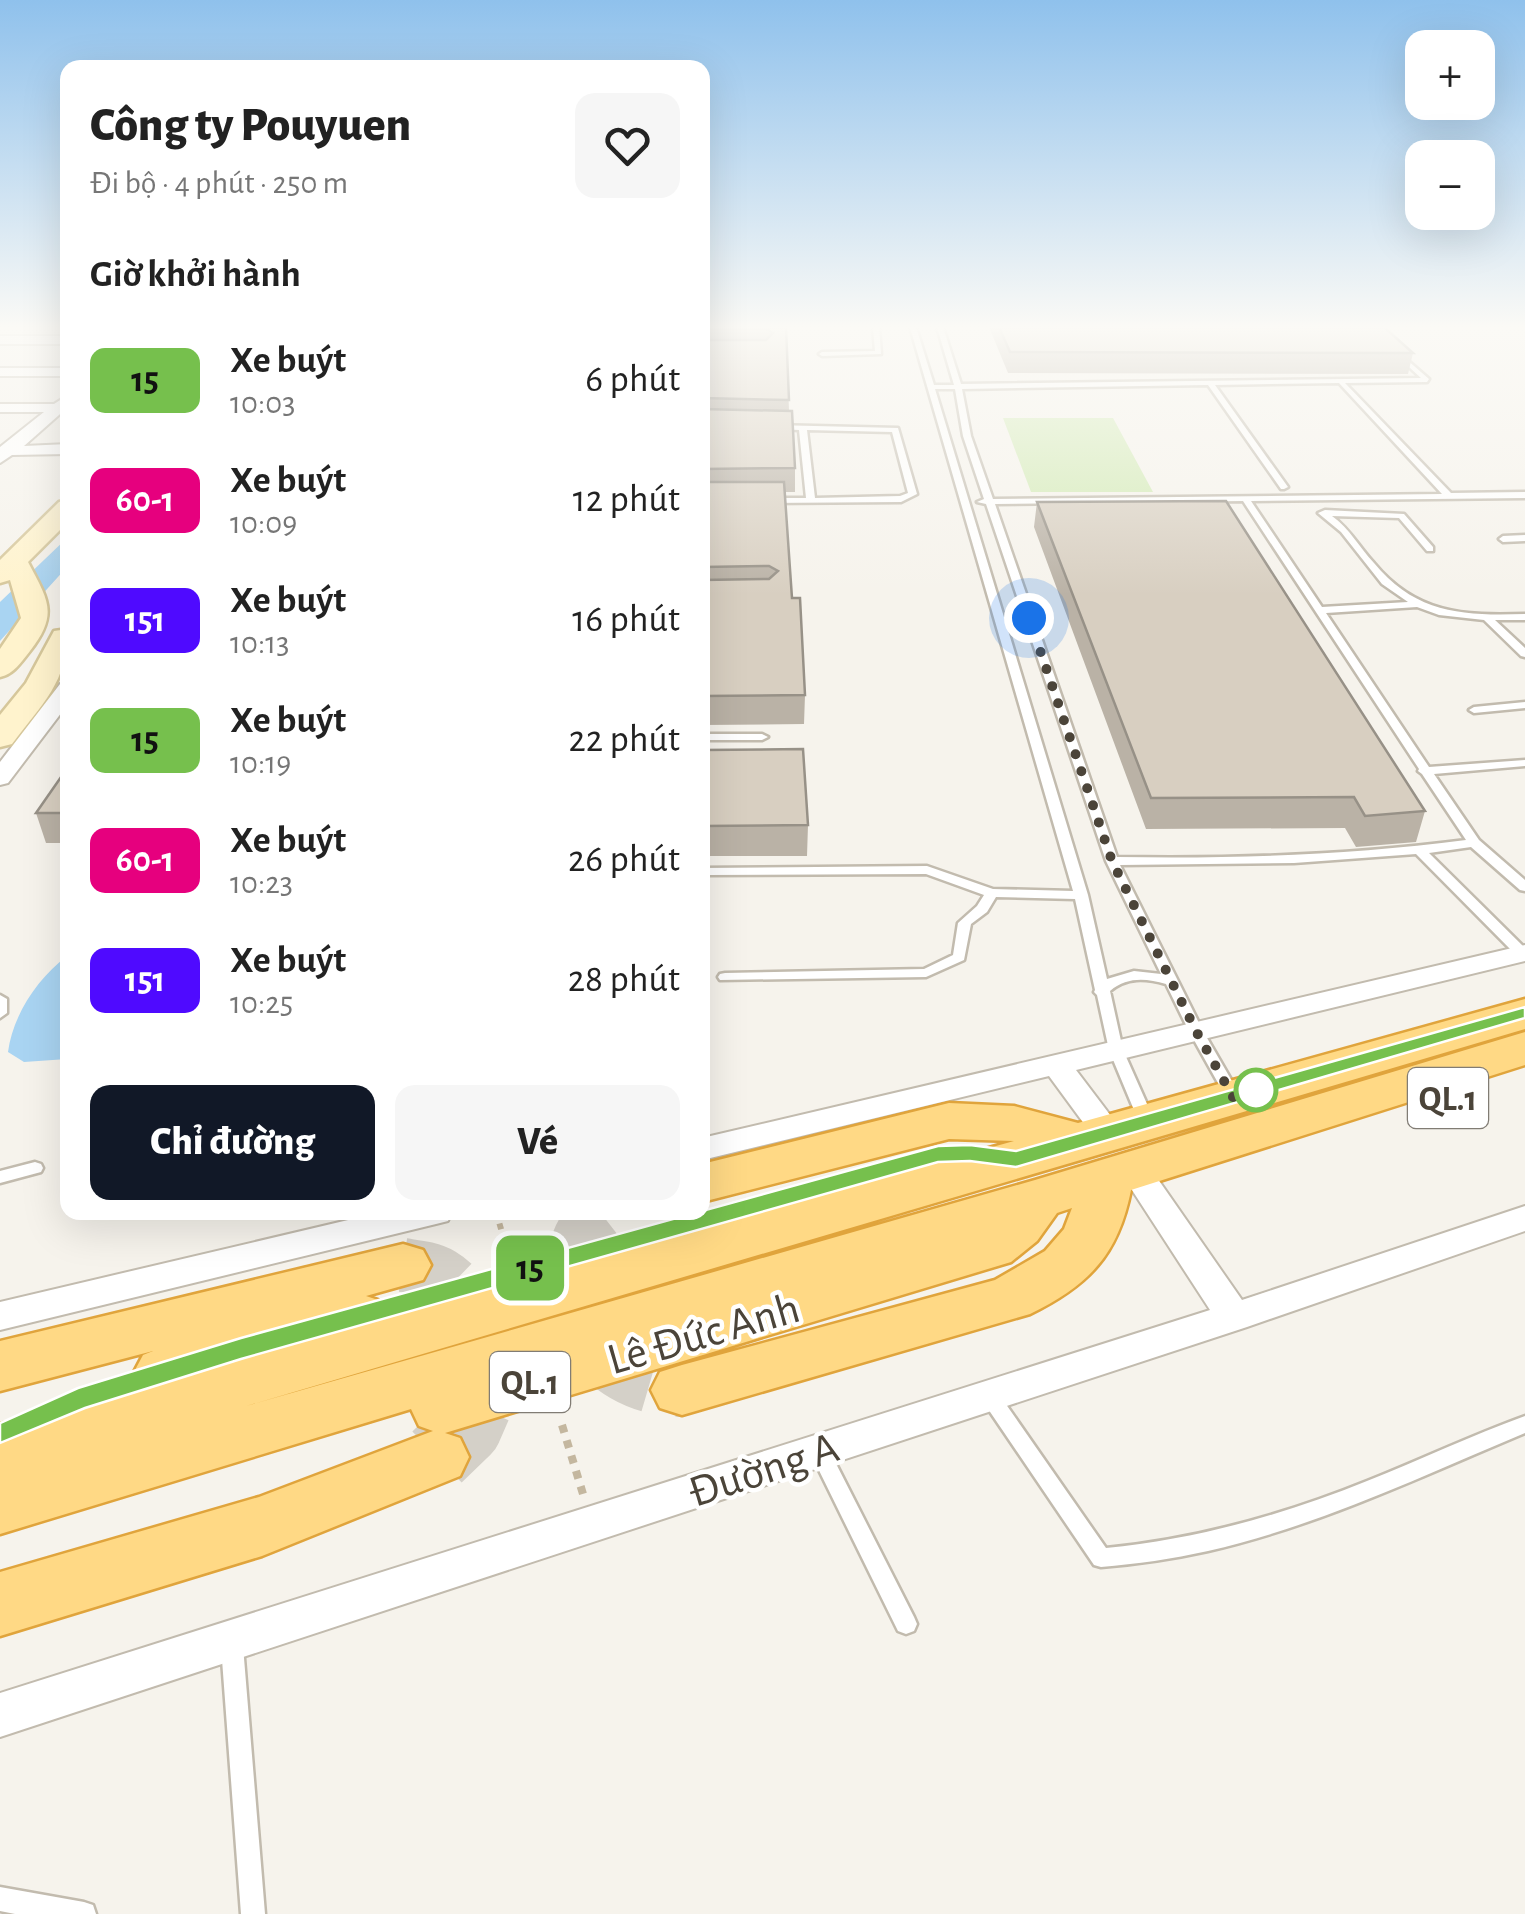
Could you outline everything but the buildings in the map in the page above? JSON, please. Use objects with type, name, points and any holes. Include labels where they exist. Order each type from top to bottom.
[{"type":"highway","name":"Lê Đức Anh","points":[[0,1505],[1028,1179],[1115,1149],[1233,1097],[1525,1014]]},
{"type":"highway","name":"Lê Đức Anh","points":[[1115,1149],[1368,1098],[1525,1048]]},
{"type":"highway","name":"Lê Đức Anh","points":[[1368,1098],[1419,1104],[1439,1101],[1525,1074]]},
{"type":"highway","points":[[682,1390],[1010,1298],[1052,1279],[1082,1253],[1095,1227],[1115,1149],[1035,1126],[961,1120],[710,1181]]},
{"type":"highway","name":"Lê Đức Anh","points":[[710,1217],[938,1154],[970,1153],[1028,1179]]},
{"type":"highway","name":"Lê Đức Anh","points":[[0,1451],[1028,1179]]},
{"type":"highway","name":"Lê Đức Anh","points":[[0,1524],[74,1512],[992,1248],[1018,1227],[1028,1179]]},
{"type":"highway","name":"Lê Đức Anh","points":[[0,1431],[78,1399],[241,1348],[701,1220]]},
{"type":"highway","points":[[0,1366],[403,1265]]},
{"type":"highway","points":[[0,1604],[262,1526],[437,1457]]},
{"type":"main road","points":[[0,668],[36,626],[38,609],[12,571],[60,516]]},
{"type":"main road","points":[[0,695],[60,641]]},
{"type":"main road","points":[[0,737],[40,685],[60,644]]},
{"type":"street","points":[[3,453],[46,416]]},
{"type":"street","points":[[3,453],[60,450]]},
{"type":"street","points":[[0,778],[60,699]]},
{"type":"street","points":[[710,1147],[1524,953]]},
{"type":"street","points":[[1056,1064],[1234,1317]]},
{"type":"street","name":"Đường A","points":[[0,1715],[1234,1317],[1525,1218]]},
{"type":"street","points":[[0,1316],[402,1220]]},
{"type":"lane","points":[[940,416],[1081,895],[1116,1050],[1115,1149]]},
{"type":"lane","points":[[963,416],[1112,861],[1233,1097]]},
{"type":"lane","points":[[1234,416],[1284,487]]},
{"type":"lane","points":[[1373,416],[1449,496]]},
{"type":"lane","points":[[757,501],[900,499],[914,494],[895,430],[769,426]]},
{"type":"lane","points":[[803,427],[811,501]]},
{"type":"lane","points":[[965,502],[1247,501],[1525,494]]},
{"type":"lane","points":[[1304,498],[1348,531],[1386,584],[1415,605]]},
{"type":"lane","points":[[1247,501],[1474,843],[1524,885]]},
{"type":"lane","points":[[1322,512],[1401,516],[1430,549]]},
{"type":"lane","points":[[1502,539],[1525,538]]},
{"type":"lane","points":[[1322,610],[1415,605],[1460,618],[1525,617]]},
{"type":"lane","points":[[999,617],[1029,618]]},
{"type":"lane","points":[[1487,618],[1524,652]]},
{"type":"lane","points":[[1474,710],[1525,706]]},
{"type":"lane","points":[[710,737],[762,737]]},
{"type":"lane","points":[[1424,772],[1525,763]]},
{"type":"lane","points":[[1112,861],[1223,864],[1474,843]]},
{"type":"lane","points":[[1420,850],[1524,953]]},
{"type":"lane","points":[[710,871],[927,870],[992,893],[1081,895]]},
{"type":"lane","points":[[725,977],[926,973],[959,957],[965,923],[982,910],[992,893]]},
{"type":"lane","points":[[1101,992],[1112,982],[1130,976],[1172,982]]},
{"type":"lane","points":[[0,998],[0,1014]]},
{"type":"lane","points":[[0,1177],[34,1168]]},
{"type":"lane","points":[[989,1396],[1101,1558],[1140,1556],[1298,1516],[1525,1424]]},
{"type":"lane","points":[[818,1450],[906,1624]]},
{"type":"lane","points":[[231,1640],[253,1914]]},
{"type":"lane","points":[[0,1899],[84,1914]]},
{"type":"path","points":[[498,1220],[504,1239]]},
{"type":"path","points":[[562,1425],[592,1522]]},
{"type":"green space","points":[[1003,418],[1113,418],[1153,492],[1031,492]]},
{"type":"water","points":[[60,545],[60,575],[0,641],[0,602]]},
{"type":"water","points":[[60,963],[60,1059],[24,1062],[8,1052],[11,1038],[21,1011]]},
{"type":"tunnel","points":[[591,1220],[580,1236],[572,1267],[575,1315],[585,1336],[615,1369],[658,1388],[682,1390]]},
{"type":"tunnel","points":[[403,1265],[442,1275],[465,1300],[473,1317],[480,1355],[476,1408]]},
{"type":"tunnel","points":[[437,1457],[466,1429],[476,1406]]},
{"type":"bus line","name":"15","points":[[710,1217],[938,1154],[970,1153],[1016,1159],[1525,1014]]},
{"type":"bus line","name":"15","points":[[0,1431],[78,1399],[241,1348],[701,1220]]},
{"type":"route","points":[[1029,618],[1112,861],[1233,1097],[1256,1090]]}]
